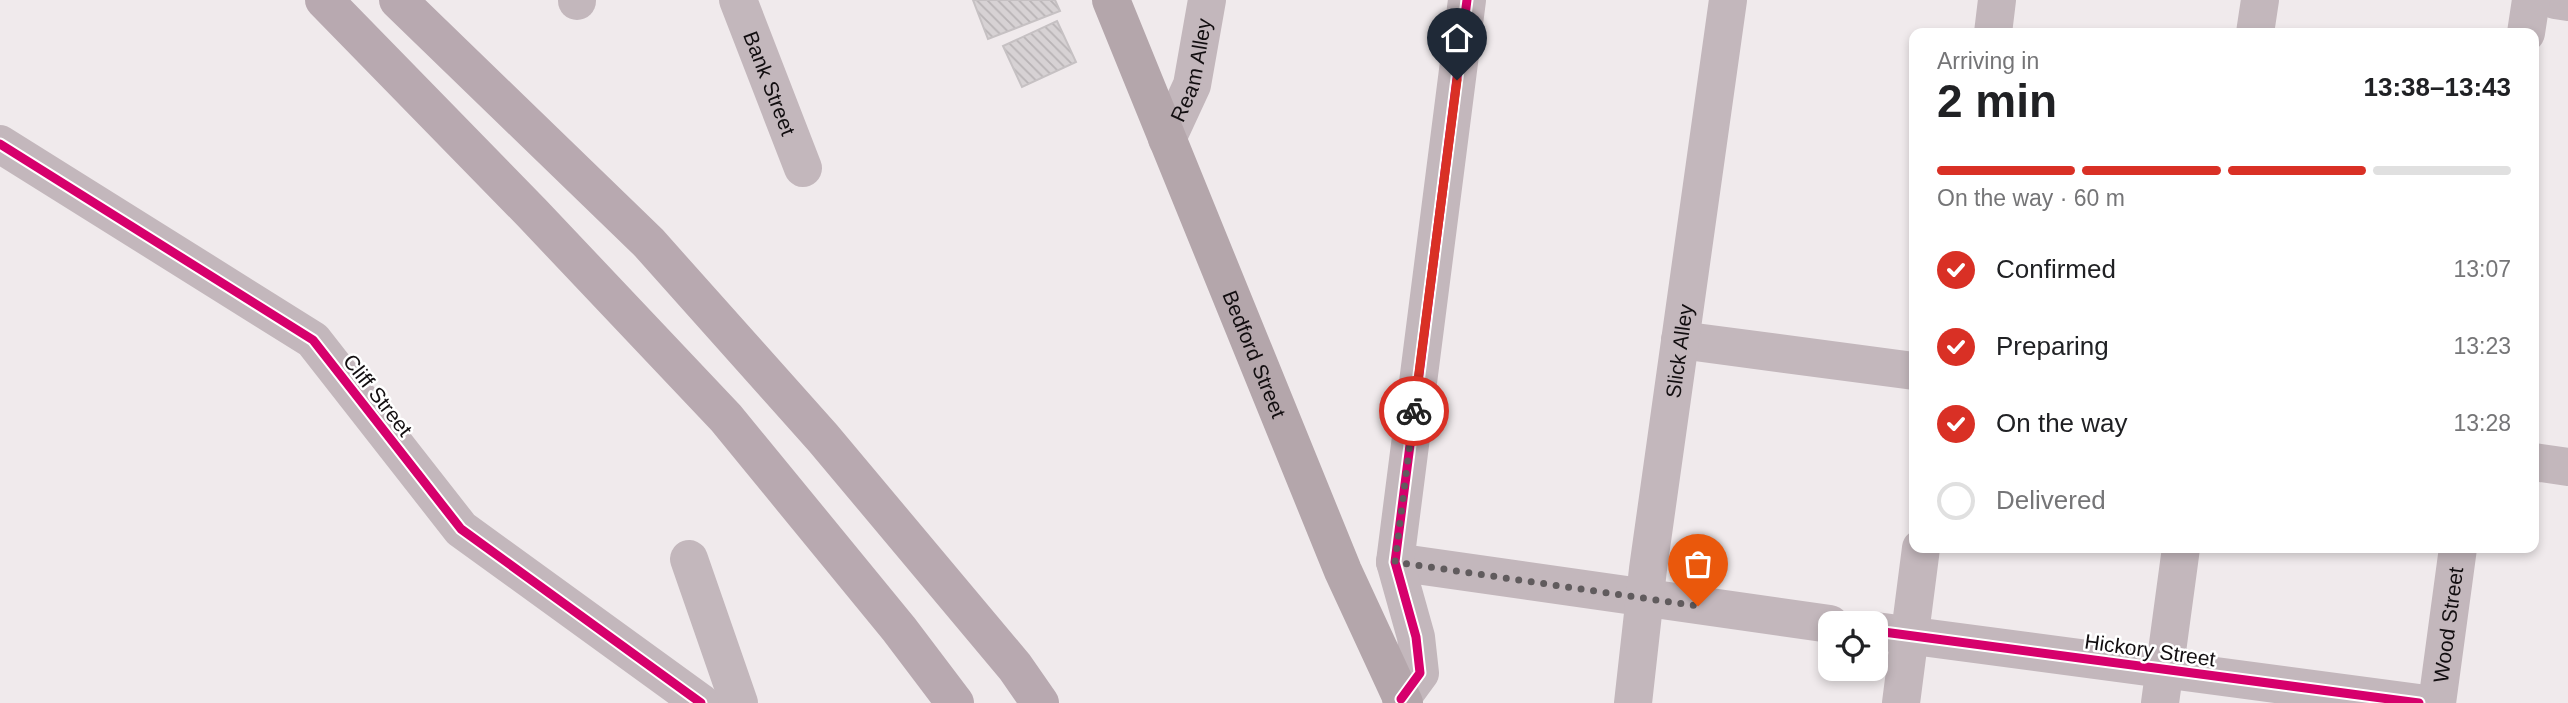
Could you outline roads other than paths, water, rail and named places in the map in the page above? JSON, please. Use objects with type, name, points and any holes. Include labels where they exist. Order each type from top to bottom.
[{"type":"highway","points":[[324,0],[503,183],[726,418],[899,629],[955,703]]},
{"type":"highway","points":[[398,0],[659,254],[824,439],[1015,667],[1040,703]]},
{"type":"main road","name":"Bedford Street","points":[[1111,0],[1343,571],[1403,701]]},
{"type":"street","name":"Bank Street","points":[[738,0],[803,168]]},
{"type":"street","name":"Ream Alley","points":[[1167,139],[1192,85],[1207,0]]},
{"type":"street","points":[[1403,701],[1420,673],[1416,637],[1395,562],[1467,0]]},
{"type":"street","name":"Slick Alley","points":[[1633,703],[1644,599],[1728,0]]},
{"type":"street","points":[[1994,28],[1997,0]]},
{"type":"street","points":[[2256,28],[2260,0]]},
{"type":"street","points":[[2527,28],[2531,0]]},
{"type":"street","points":[[2555,0],[2568,2]]},
{"type":"street","name":"Cliff Street","points":[[0,144],[313,340],[461,529],[701,703]]},
{"type":"street","points":[[1680,340],[1909,370]]},
{"type":"street","points":[[2539,463],[2568,467]]},
{"type":"street","points":[[1900,703],[1893,633],[1919,553]]},
{"type":"street","points":[[2161,686],[2180,553]]},
{"type":"street","name":"Wood Street","points":[[2437,703],[2457,553]]},
{"type":"street","points":[[690,559],[739,703]]},
{"type":"street","points":[[1395,562],[1818,622]]},
{"type":"street","name":"Hickory Street","points":[[1893,633],[2161,686],[2419,703]]}]
